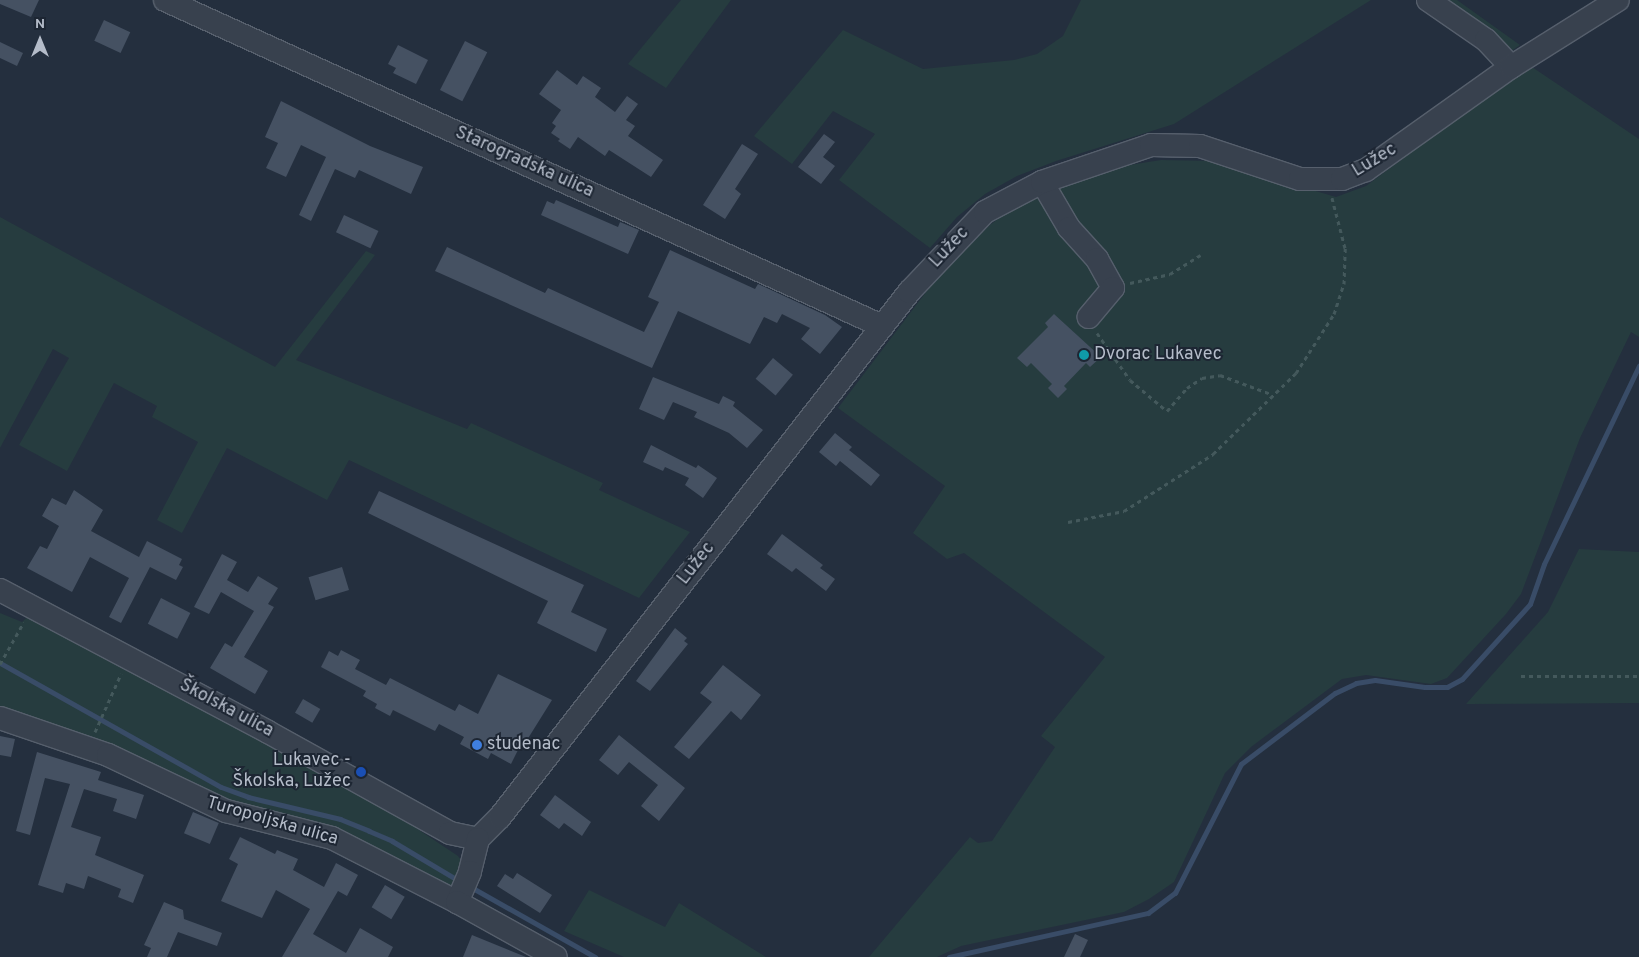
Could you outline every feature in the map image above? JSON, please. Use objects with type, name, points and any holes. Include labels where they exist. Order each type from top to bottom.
[{"type":"street","name":"Starogradska ulica","points":[[165,0],[882,326]]},
{"type":"street","points":[[1428,0],[1486,40],[1512,67]]},
{"type":"street","name":"Lužec","points":[[478,839],[500,817],[882,326],[966,229],[1004,199],[1042,182],[1128,151],[1174,143],[1200,146],[1300,179],[1342,179],[1366,170],[1512,67],[1618,0]]},
{"type":"street","points":[[1042,182],[1069,228],[1096,258],[1113,288],[1089,317]]},
{"type":"street","name":"Školska ulica","points":[[0,590],[128,657],[450,833],[478,839]]},
{"type":"street","name":"Turopoljska ulica","points":[[0,718],[108,755],[226,811],[332,838],[463,889],[556,957]]},
{"type":"street","points":[[463,889],[478,839]]},
{"type":"path","points":[[1068,522],[1124,511],[1213,454],[1271,394],[1296,373],[1334,314],[1344,284],[1345,248],[1327,180]]},
{"type":"path","points":[[1113,288],[1170,274],[1200,254]]},
{"type":"path","points":[[1089,317],[1101,344],[1130,380],[1167,411],[1187,388],[1202,378],[1220,375],[1271,394]]},
{"type":"path","points":[[0,664],[32,606]]},
{"type":"path","points":[[97,727],[128,657]]},
{"type":"path","points":[[1521,676],[1639,676]]},
{"type":"green space","points":[[681,0],[731,0],[666,88],[628,64]]},
{"type":"green space","points":[[1081,0],[1371,0],[1174,124],[1056,161],[1017,176],[985,194],[957,217],[930,248],[839,180],[875,134],[833,111],[792,164],[754,136],[843,30],[923,69],[1014,60],[1037,54],[1063,36]]},
{"type":"green space","points":[[1433,0],[1457,0],[1520,45],[1510,52]]},
{"type":"green space","points":[[1529,65],[1639,139],[1639,337],[1631,332],[1580,438],[1521,594],[1506,614],[1447,678],[1431,684],[1366,675],[1342,679],[1251,747],[1225,773],[1174,882],[1149,899],[1124,912],[961,946],[937,957],[869,957],[970,837],[978,843],[992,841],[1055,747],[1041,736],[1105,657],[964,553],[947,559],[913,533],[945,486],[838,408],[939,275],[990,225],[1026,197],[1123,166],[1161,160],[1214,161],[1336,197],[1366,186]]},
{"type":"green space","points":[[0,217],[275,367],[366,251],[375,255],[296,360],[467,429],[471,423],[603,483],[599,490],[690,532],[639,598],[349,460],[327,500],[227,448],[182,533],[157,520],[198,442],[152,417],[157,406],[114,383],[67,471],[19,445],[69,358],[53,349],[0,448]]},
{"type":"green space","points":[[1579,549],[1639,552],[1639,703],[1466,704],[1548,612]]},
{"type":"green space","points":[[33,612],[389,810],[458,856],[466,867],[449,892],[0,710],[0,613],[22,622]]},
{"type":"green space","points":[[589,890],[665,927],[679,903],[766,957],[624,957],[564,931]]},
{"type":"building","points":[[0,0],[39,0],[31,17],[0,4]]},
{"type":"building","points":[[104,20],[130,32],[121,53],[94,41]]},
{"type":"building","points":[[465,41],[487,52],[462,101],[440,90]]},
{"type":"building","points":[[0,42],[23,53],[17,66],[0,58]]},
{"type":"building","points":[[398,45],[428,60],[416,84],[393,73],[396,68],[388,64]]},
{"type":"building","points":[[557,70],[577,85],[583,76],[601,88],[595,97],[615,112],[627,96],[638,104],[626,120],[635,126],[628,136],[663,160],[651,177],[609,150],[605,156],[578,137],[570,149],[558,141],[560,139],[551,133],[556,126],[552,123],[561,110],[539,94]]},
{"type":"building","points":[[281,101],[370,146],[423,167],[411,194],[359,170],[355,178],[335,169],[311,221],[299,215],[326,157],[301,145],[286,177],[266,168],[278,143],[265,137]]},
{"type":"building","points":[[824,134],[835,142],[823,157],[835,166],[821,184],[798,167]]},
{"type":"building","points":[[742,144],[758,154],[735,189],[741,194],[725,219],[703,205]]},
{"type":"building","points":[[556,200],[618,227],[620,222],[639,230],[628,254],[541,215],[547,201],[554,204]]},
{"type":"building","points":[[344,215],[378,231],[370,248],[336,232]]},
{"type":"building","points":[[447,247],[545,293],[548,288],[644,332],[659,302],[648,297],[670,250],[755,289],[758,284],[825,315],[842,327],[820,354],[801,339],[810,328],[782,314],[777,323],[764,317],[750,344],[678,311],[652,368],[435,271]]},
{"type":"building","name":"Dvorac Lukavec","points":[[1054,314],[1101,357],[1090,367],[1086,363],[1064,386],[1067,389],[1058,398],[1048,388],[1052,384],[1031,363],[1027,367],[1017,358],[1048,327],[1045,323]]},
{"type":"building","points":[[773,358],[793,375],[776,395],[756,379]]},
{"type":"building","points":[[653,377],[719,404],[723,396],[735,402],[733,406],[763,430],[747,448],[729,433],[694,417],[697,412],[673,402],[664,420],[639,409]]},
{"type":"building","points":[[835,433],[852,447],[849,450],[880,475],[871,486],[840,461],[836,466],[819,452]]},
{"type":"building","points":[[651,445],[696,468],[698,465],[717,478],[703,498],[685,485],[689,478],[665,467],[663,471],[643,462]]},
{"type":"building","points":[[74,490],[103,510],[91,531],[139,557],[147,541],[182,559],[179,565],[183,567],[176,580],[150,567],[121,623],[109,617],[129,578],[90,557],[72,592],[27,568],[40,546],[47,549],[59,526],[42,516],[52,498],[66,505]]},
{"type":"building","points":[[379,491],[584,585],[571,612],[607,629],[596,652],[537,623],[548,601],[368,513]]},
{"type":"building","points":[[782,534],[823,565],[820,568],[835,579],[826,591],[796,568],[792,572],[767,554]]},
{"type":"building","points":[[222,554],[237,562],[227,580],[248,592],[258,576],[278,588],[268,604],[274,607],[244,657],[268,671],[255,694],[210,668],[225,643],[232,647],[254,611],[221,592],[209,614],[194,607]]},
{"type":"building","points":[[342,567],[349,590],[316,600],[309,577]]},
{"type":"building","points":[[161,598],[190,613],[177,639],[148,624]]},
{"type":"building","points":[[675,628],[687,638],[684,641],[688,644],[650,691],[636,681]]},
{"type":"building","points":[[341,650],[360,660],[355,669],[386,685],[390,678],[455,711],[459,704],[478,714],[498,674],[552,700],[527,740],[524,738],[511,764],[491,753],[488,759],[460,744],[464,737],[439,724],[435,731],[393,710],[390,716],[375,708],[377,704],[363,696],[366,691],[321,667],[329,651],[338,656]]},
{"type":"building","points":[[723,665],[761,695],[741,720],[731,711],[689,759],[674,747],[712,702],[700,693]]},
{"type":"building","points":[[303,699],[320,709],[312,723],[295,713]]},
{"type":"building","points":[[619,735],[685,788],[659,821],[641,806],[658,785],[629,762],[618,775],[599,760]]},
{"type":"building","points":[[0,736],[15,739],[11,757],[0,755]]},
{"type":"building","points":[[37,752],[101,772],[98,780],[144,795],[136,819],[113,811],[117,799],[84,789],[71,827],[101,837],[95,855],[144,875],[133,903],[118,897],[121,889],[88,876],[84,889],[66,883],[63,893],[38,885],[70,784],[45,778],[30,835],[16,831]]},
{"type":"building","points":[[555,795],[591,822],[582,836],[564,823],[559,829],[540,815]]},
{"type":"building","points":[[193,812],[219,823],[210,844],[184,833]]},
{"type":"building","points":[[240,837],[275,854],[277,850],[298,859],[293,870],[324,887],[336,863],[358,875],[347,896],[338,891],[313,934],[346,953],[360,928],[393,947],[388,957],[282,957],[310,909],[276,890],[262,918],[221,901],[238,864],[229,859]]},
{"type":"building","points":[[517,873],[552,895],[540,913],[497,886],[505,874],[513,879]]},
{"type":"building","points":[[385,885],[405,897],[391,919],[372,907]]},
{"type":"building","points":[[164,902],[183,910],[184,919],[222,933],[217,946],[178,932],[167,957],[147,957],[151,948],[144,945]]},
{"type":"building","points":[[1075,934],[1088,940],[1080,957],[1064,957]]},
{"type":"building","points":[[472,935],[526,957],[463,957]]},
{"type":"waterway","points":[[949,957],[1148,913],[1175,893],[1241,764],[1335,693],[1356,683],[1375,680],[1425,687],[1447,687],[1462,679],[1530,604],[1544,564],[1639,366]]},
{"type":"waterway","points":[[0,663],[221,787],[248,797],[340,819],[392,841],[459,881]]},
{"type":"waterway","points":[[469,886],[595,957]]},
{"type":"place","name":"Dvorac Lukavec","points":[[1084,355]]},
{"type":"place","name":"studenac","points":[[477,745]]},
{"type":"place","name":"Lukavec - Školska, Lužec","points":[[361,772]]}]
